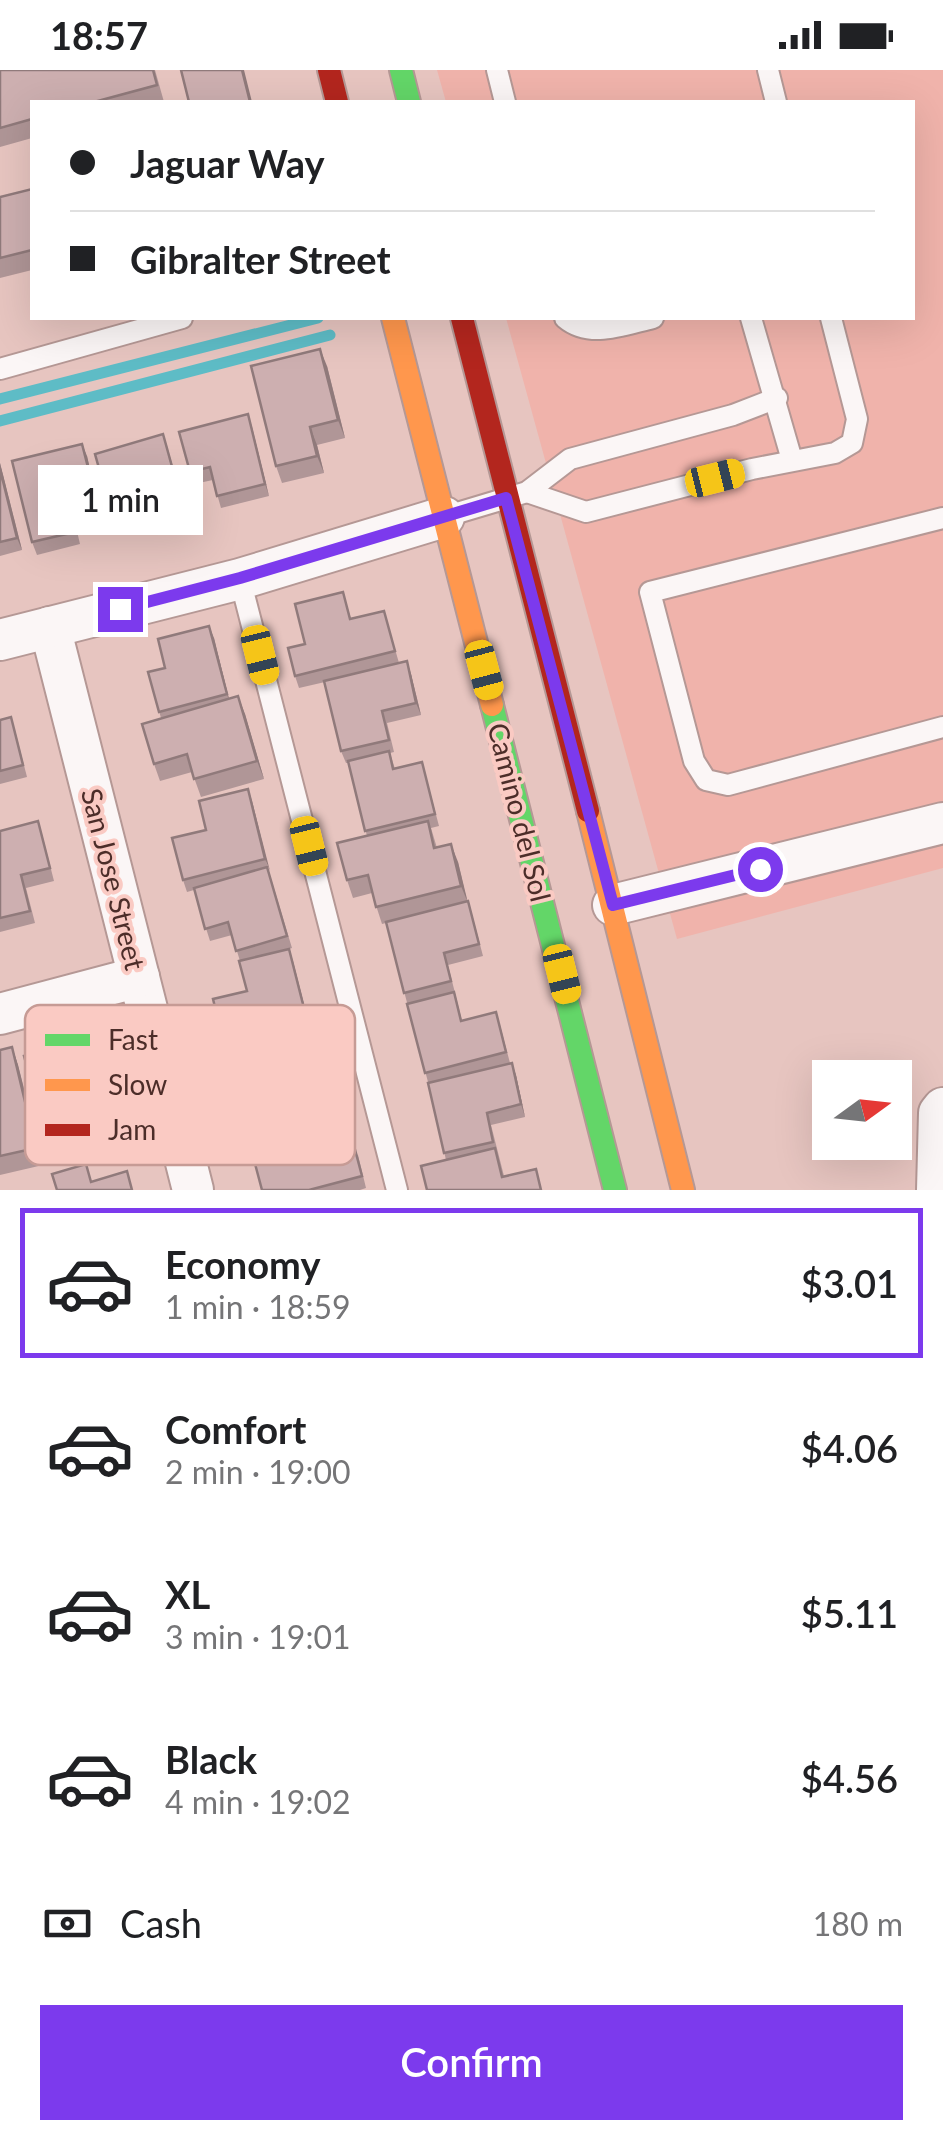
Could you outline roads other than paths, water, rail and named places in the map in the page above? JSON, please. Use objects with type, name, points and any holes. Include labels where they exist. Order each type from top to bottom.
[{"type":"street","points":[[329,70],[336,100]]},
{"type":"street","points":[[400,70],[408,100]]},
{"type":"street","name":"Camino del Sol","points":[[394,320],[615,1190]]},
{"type":"street","points":[[463,320],[516,495],[684,1190]]},
{"type":"street","points":[[0,640],[240,578],[444,517]]},
{"type":"street","name":"San Jose Street","points":[[50,627],[145,1005]]},
{"type":"street","points":[[613,905],[943,823]]},
{"type":"street","points":[[34,1005],[138,977]]},
{"type":"street","points":[[0,1014],[25,1007]]},
{"type":"street","points":[[937,1190],[939,1113],[943,1108]]},
{"type":"street","name":"San Jose Street","points":[[187,1165],[193,1190]]},
{"type":"lane","points":[[497,70],[504,100]]},
{"type":"lane","points":[[768,70],[776,100]]},
{"type":"lane","points":[[0,369],[169,320]]},
{"type":"lane","points":[[568,320],[584,329],[605,329],[642,320]]},
{"type":"lane","points":[[752,320],[792,460]]},
{"type":"lane","points":[[516,495],[586,512],[792,460],[835,453],[852,443],[857,419],[832,320]]},
{"type":"lane","points":[[444,517],[516,495],[570,460],[733,415],[776,398]]},
{"type":"lane","points":[[943,518],[650,592],[694,761],[706,780],[728,785],[943,728]]},
{"type":"lane","points":[[240,578],[350,1005]]},
{"type":"lane","points":[[355,1026],[397,1190]]},
{"type":"waterway","points":[[0,399],[310,320]]},
{"type":"waterway","points":[[0,421],[330,335]]}]
